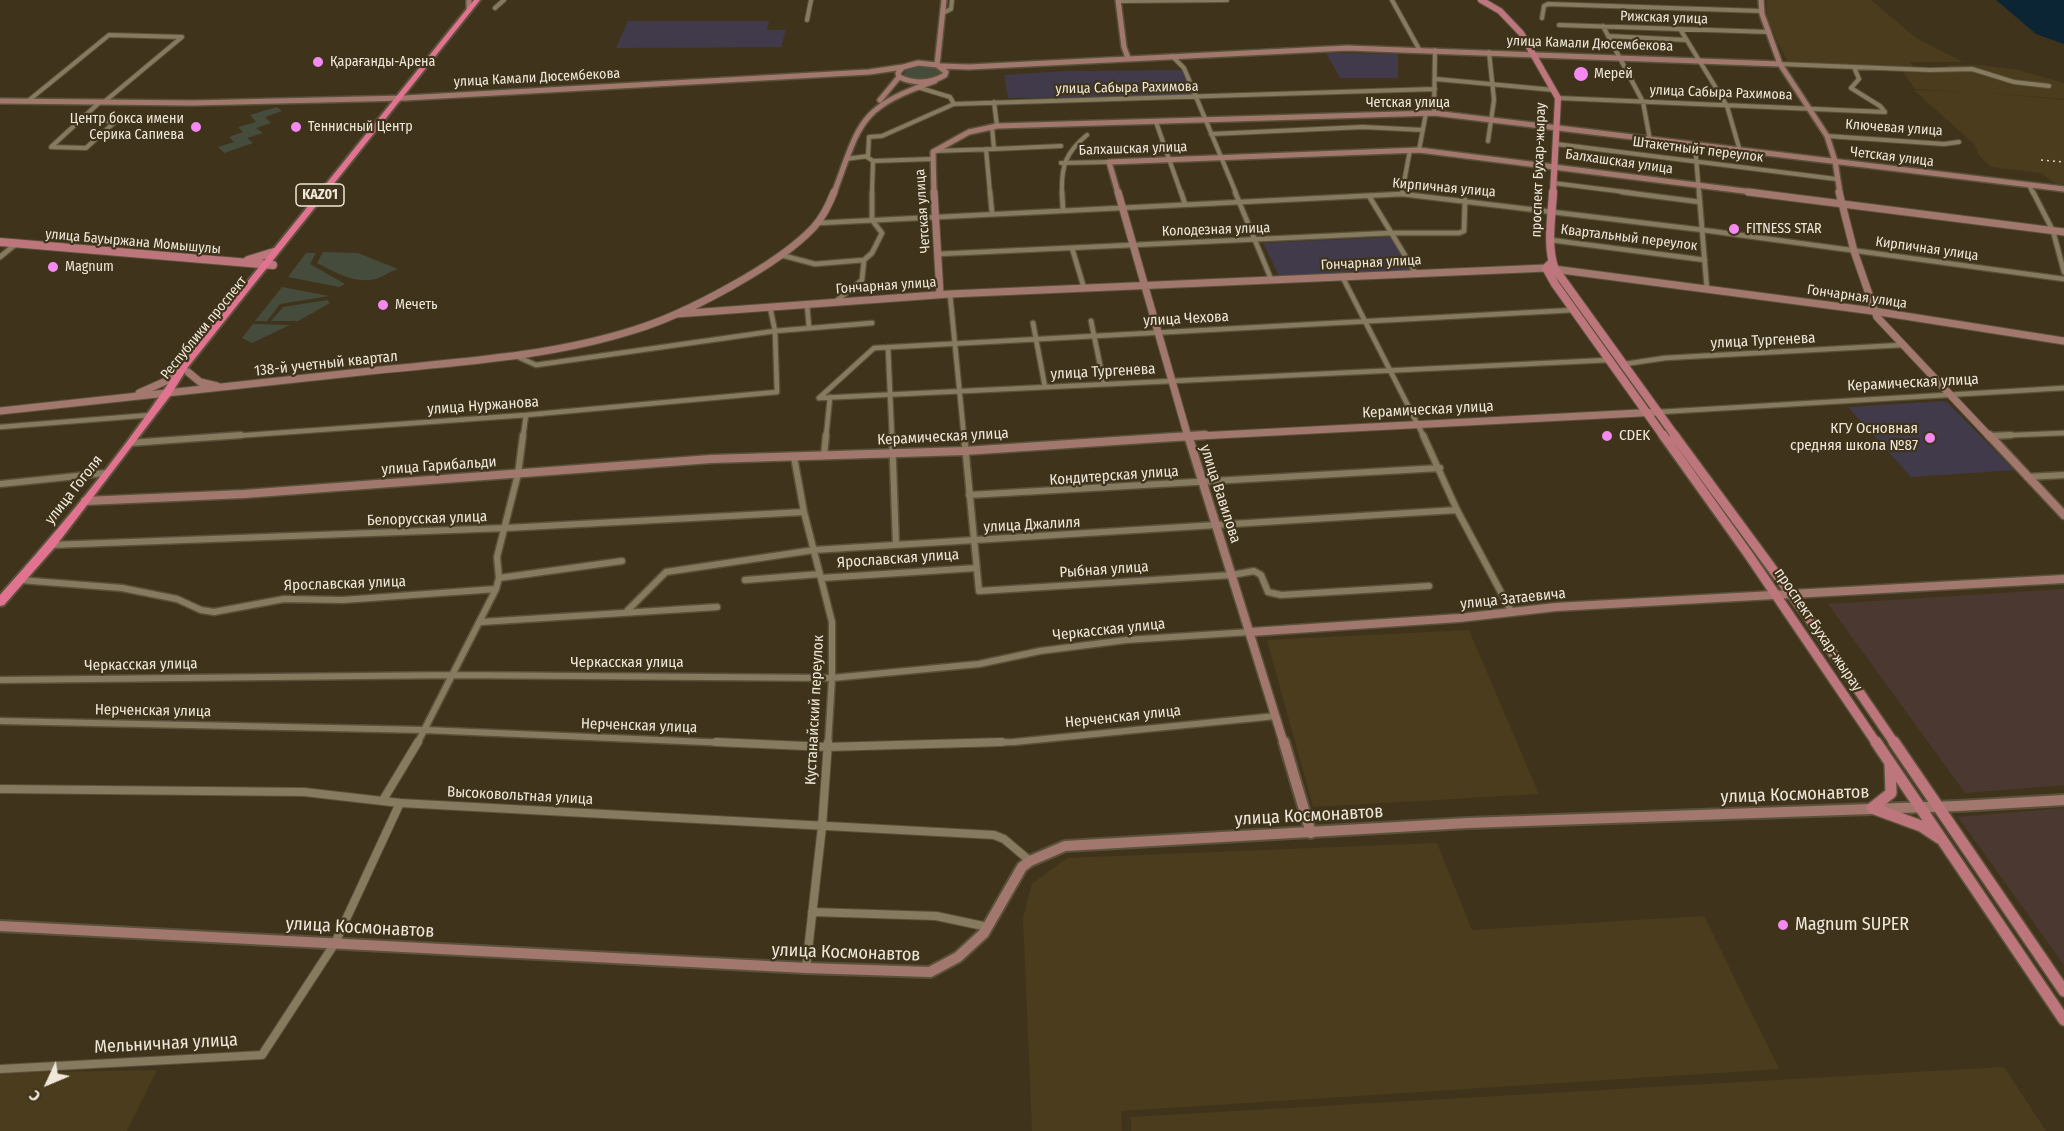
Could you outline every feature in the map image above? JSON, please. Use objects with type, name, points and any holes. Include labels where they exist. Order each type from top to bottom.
[{"type":"highway","name":"Республики проспект","points":[[167,394],[265,266],[402,98],[477,0]]},
{"type":"highway","name":"Республики проспект","points":[[186,369],[274,252],[485,0]]},
{"type":"highway","name":"улица Гоголя","points":[[0,602],[51,545],[167,394]]},
{"type":"main road","name":"проспект Бухар-жырау","points":[[1481,0],[1508,17],[1535,55],[1558,98],[1551,266],[1574,310],[1777,596],[2064,1020]]},
{"type":"main road","name":"улица Бауыржана Момышулы","points":[[0,242],[237,262]]},
{"type":"main road","points":[[237,262],[274,252]]},
{"type":"main road","points":[[237,262],[256,267],[265,266]]},
{"type":"main road","name":"проспект Бухар-жырау","points":[[1551,266],[1792,595],[2064,991]]},
{"type":"main road","points":[[1872,808],[1891,793],[1890,761]]},
{"type":"main road","points":[[1872,808],[1921,826],[1945,842]]},
{"type":"street","points":[[468,10],[469,0]]},
{"type":"street","points":[[495,8],[504,0]]},
{"type":"street","points":[[807,20],[811,0]]},
{"type":"street","points":[[869,72],[899,76],[916,82],[938,80],[946,72],[939,65],[944,0]]},
{"type":"street","points":[[943,13],[951,9],[952,0]]},
{"type":"street","points":[[1128,58],[1124,47],[1118,1],[1227,0]]},
{"type":"street","points":[[1392,0],[1419,50]]},
{"type":"street","name":"Ключевая улица","points":[[1761,0],[1761,11],[1780,64],[1827,136],[1835,161],[1836,179],[1854,251],[1873,311],[1948,395],[2064,515]]},
{"type":"street","points":[[1542,18],[1544,6],[1548,4],[1761,11]]},
{"type":"street","name":"Рижская улица","points":[[1559,25],[1769,32]]},
{"type":"street","points":[[1603,26],[1642,102],[1650,140]]},
{"type":"street","points":[[1680,29],[1727,106],[1740,151]]},
{"type":"street","points":[[28,101],[110,35],[182,37],[102,102],[74,126],[51,147],[86,148],[116,121],[80,121]]},
{"type":"street","points":[[1608,36],[1686,40]]},
{"type":"street","points":[[869,72],[903,68],[927,59],[940,47]]},
{"type":"street","name":"улица Камали Дюсембекова","points":[[969,68],[1317,49],[1435,50],[1930,70],[1972,69],[2014,82],[2049,86]]},
{"type":"street","points":[[1434,113],[1435,50]]},
{"type":"street","points":[[1488,141],[1494,100],[1489,52]]},
{"type":"street","points":[[1172,56],[1184,68],[1271,279]]},
{"type":"street","points":[[912,64],[969,68]]},
{"type":"street","name":"улица Сабыра Рахимова","points":[[1558,98],[1874,113],[1885,111],[1851,88],[1850,86],[1859,79],[1854,67]]},
{"type":"street","points":[[676,314],[781,255],[818,223],[832,197],[862,120],[879,103],[903,68]]},
{"type":"street","points":[[879,103],[969,68]]},
{"type":"street","name":"улица Камали Дюсембекова","points":[[0,101],[206,102],[402,98],[869,72]]},
{"type":"street","points":[[1436,79],[1554,90]]},
{"type":"street","points":[[917,87],[950,97],[954,104]]},
{"type":"street","name":"улица Сабыра Рахимова","points":[[867,157],[870,147],[869,137],[882,136],[954,104],[1435,89]]},
{"type":"street","points":[[994,102],[994,148]]},
{"type":"street","points":[[1419,150],[1426,113]]},
{"type":"street","name":"Четская улица","points":[[940,294],[932,159],[934,151],[969,132],[995,126],[1434,113],[1835,161],[1856,166],[2064,189]]},
{"type":"street","points":[[1156,122],[1185,204]]},
{"type":"street","points":[[1211,134],[1363,128],[1423,130]]},
{"type":"street","points":[[1063,210],[1061,163],[1069,148],[1087,135]]},
{"type":"street","name":"Ключевая улица","points":[[1827,136],[1944,144],[1959,142]]},
{"type":"street","name":"Штакетныйт переулок","points":[[1556,144],[1836,179]]},
{"type":"street","points":[[1695,145],[1707,290]]},
{"type":"street","points":[[934,151],[1061,146]]},
{"type":"street","points":[[986,149],[992,213]]},
{"type":"street","points":[[1402,194],[1410,150]]},
{"type":"street","name":"Балхашская улица","points":[[1061,163],[1419,150],[2064,232]]},
{"type":"street","points":[[846,159],[867,157],[873,161],[932,159]]},
{"type":"street","points":[[781,255],[815,264],[864,260],[872,253],[882,232],[872,220],[873,161]]},
{"type":"street","name":"улица Вавилова","points":[[1109,162],[1120,207],[1188,436],[1251,632],[1311,833]]},
{"type":"street","name":"Балхашская улица","points":[[1553,183],[1700,202]]},
{"type":"street","points":[[2029,185],[2053,231],[2064,272]]},
{"type":"street","name":"Кирпичная улица","points":[[818,223],[1402,194],[1703,230],[2064,279]]},
{"type":"street","points":[[1369,196],[1415,272]]},
{"type":"street","name":"Колодезная улица","points":[[938,254],[1391,233],[1462,232],[1465,200]]},
{"type":"street","name":"Квартальный переулок","points":[[1551,240],[1705,260]]},
{"type":"street","points":[[0,257],[16,244]]},
{"type":"street","points":[[1072,249],[1084,288]]},
{"type":"street","points":[[834,302],[862,280],[864,260]]},
{"type":"street","name":"Гончарная улица","points":[[676,314],[940,294],[1551,266],[1707,290],[1873,311],[2064,341]]},
{"type":"street","points":[[1342,276],[1440,468],[1457,510],[1511,611]]},
{"type":"street","points":[[950,294],[976,568]]},
{"type":"street","points":[[807,304],[809,328]]},
{"type":"street","name":"улица Нуржанова","points":[[130,443],[526,415],[777,392],[775,331],[770,307]]},
{"type":"street","name":"улица Чехова","points":[[819,398],[874,348],[1574,310]]},
{"type":"street","name":"138-й учетный квартал","points":[[0,411],[516,356],[589,342],[652,324],[676,314]]},
{"type":"street","points":[[1091,321],[1104,384]]},
{"type":"street","points":[[516,356],[536,364],[775,331],[872,323]]},
{"type":"street","points":[[1033,323],[1045,387]]},
{"type":"street","name":"улица Тургенева","points":[[1625,364],[1665,358],[1902,345]]},
{"type":"street","points":[[888,347],[896,545]]},
{"type":"street","name":"улица Тургенева","points":[[819,398],[1609,360]]},
{"type":"street","points":[[114,399],[157,386],[186,369],[205,384],[236,387]]},
{"type":"street","name":"Керамическая улица","points":[[794,457],[964,451],[1188,436],[1659,412],[2064,388]]},
{"type":"street","points":[[824,456],[830,397]]},
{"type":"street","points":[[0,427],[151,415]]},
{"type":"street","points":[[383,800],[425,730],[496,589],[499,578],[497,557],[518,474],[526,415]]},
{"type":"street","points":[[1988,436],[2064,433]]},
{"type":"street","name":"улица Гарибальди","points":[[86,501],[244,494],[711,459],[794,457]]},
{"type":"street","name":"Кустанайский переулок","points":[[794,457],[804,512],[832,622],[832,678],[822,827],[806,968]]},
{"type":"street","name":"Кондитерская улица","points":[[969,495],[1440,468]]},
{"type":"street","points":[[0,484],[106,473]]},
{"type":"street","points":[[2027,477],[2064,476]]},
{"type":"street","name":"улица Джалиля","points":[[627,611],[666,572],[814,550],[1216,527],[1457,510]]},
{"type":"street","name":"Белорусская улица","points":[[51,545],[506,528],[804,512]]},
{"type":"street","points":[[499,578],[622,561]]},
{"type":"street","name":"Рыбная улица","points":[[976,568],[978,589],[985,592],[1254,571],[1259,573],[1268,592],[1281,595],[1429,586]]},
{"type":"street","name":"Ярославская улица","points":[[745,580],[976,568]]},
{"type":"street","name":"улица Затаевича","points":[[1251,632],[1459,618],[1511,611],[2064,579]]},
{"type":"street","name":"Ярославская улица","points":[[20,580],[122,588],[177,599],[201,610],[214,612],[284,599],[343,600],[496,589]]},
{"type":"street","points":[[481,622],[717,607]]},
{"type":"street","name":"Черкасская улица","points":[[0,680],[453,675],[832,678],[979,664],[1040,651],[1126,640],[1251,632]]},
{"type":"street","name":"Нерченская улица","points":[[0,721],[425,730],[827,747],[1014,742],[1276,716]]},
{"type":"street","name":"Высоковольтная улица","points":[[0,789],[304,792],[400,802],[994,835],[1004,839],[1030,861]]},
{"type":"street","name":"улица Космонавтов","points":[[0,926],[806,968],[930,972],[958,957],[984,933],[1022,867],[1030,861],[1065,846],[1467,822],[1939,807],[2064,800]]},
{"type":"street","points":[[335,943],[400,802]]},
{"type":"street","points":[[812,912],[936,916],[988,927]]},
{"type":"street","name":"Мельничная улица","points":[[0,1069],[262,1055],[335,943]]},
{"type":"shaded area","points":[[1767,0],[1871,0],[1916,38],[1963,62],[1910,62],[1915,68],[1788,62],[1767,20]]},
{"type":"shaded area","points":[[628,21],[769,21],[767,30],[786,30],[781,47],[616,48]]},
{"type":"shaded area","points":[[1326,53],[1398,54],[1398,78],[1340,78]]},
{"type":"shaded area","points":[[1950,65],[1980,65],[2018,70],[2064,83],[2064,99],[1980,92],[2064,100],[2064,184],[2056,184],[2041,173],[1991,167],[1978,154],[1975,145],[1914,90],[1965,92],[1915,89],[1903,72],[1937,73],[1938,70]]},
{"type":"shaded area","points":[[1183,70],[1192,96],[1008,98],[1004,75],[1067,71]]},
{"type":"shaded area","points":[[1391,237],[1409,270],[1279,276],[1263,243]]},
{"type":"shaded area","name":"КГУ Основная средняя школа №87","points":[[1946,401],[2014,470],[1911,477],[1848,407]]},
{"type":"shaded area","points":[[2064,589],[2064,785],[1965,793],[1828,604]]},
{"type":"shaded area","points":[[1469,630],[1539,794],[1313,807],[1267,640]]},
{"type":"shaded area","points":[[2064,808],[2064,965],[1958,817]]},
{"type":"shaded area","points":[[1437,843],[1472,930],[1704,916],[1779,1069],[1121,1111],[1122,1131],[1032,1131],[1023,917],[1032,884],[1067,858]]},
{"type":"shaded area","points":[[2004,1067],[2046,1131],[1131,1131],[1131,1117]]},
{"type":"shaded area","points":[[157,1070],[127,1131],[0,1131],[0,1073]]},
{"type":"green space","points":[[916,65],[936,67],[941,73],[923,80],[904,75],[905,70]]},
{"type":"green space","points":[[277,107],[282,111],[265,117],[271,123],[256,128],[263,133],[247,138],[253,143],[224,153],[218,147],[234,142],[229,137],[243,132],[238,127],[256,122],[250,115]]},
{"type":"green space","points":[[323,252],[358,253],[398,269],[376,279],[353,279],[317,263]]},
{"type":"green space","points":[[306,253],[316,253],[310,264],[345,284],[339,287],[288,277]]},
{"type":"green space","points":[[282,287],[329,296],[280,304],[267,321],[255,321]]},
{"type":"green space","points":[[327,300],[330,303],[298,321],[271,321],[283,307]]},
{"type":"green space","points":[[253,324],[290,325],[252,343],[242,338]]},
{"type":"water","points":[[1996,0],[2064,0],[2064,44],[2036,34]]},
{"type":"railway","points":[[2041,160],[2064,162]]},
{"type":"place","name":"Қарағанды-Арена","points":[[318,62]]},
{"type":"place","name":"Мерей","points":[[1581,74]]},
{"type":"place","name":"Центр бокса имени Серика Сапиева","points":[[196,127]]},
{"type":"place","name":"Теннисный Центр","points":[[296,127]]},
{"type":"place","name":"FITNESS STAR","points":[[1734,229]]},
{"type":"place","name":"Magnum","points":[[53,267]]},
{"type":"place","name":"Мечеть","points":[[383,305]]},
{"type":"place","name":"CDEK","points":[[1607,436]]},
{"type":"place","name":"КГУ Основная средняя школа №87","points":[[1930,438]]},
{"type":"place","name":"Magnum SUPER","points":[[1783,925]]}]
